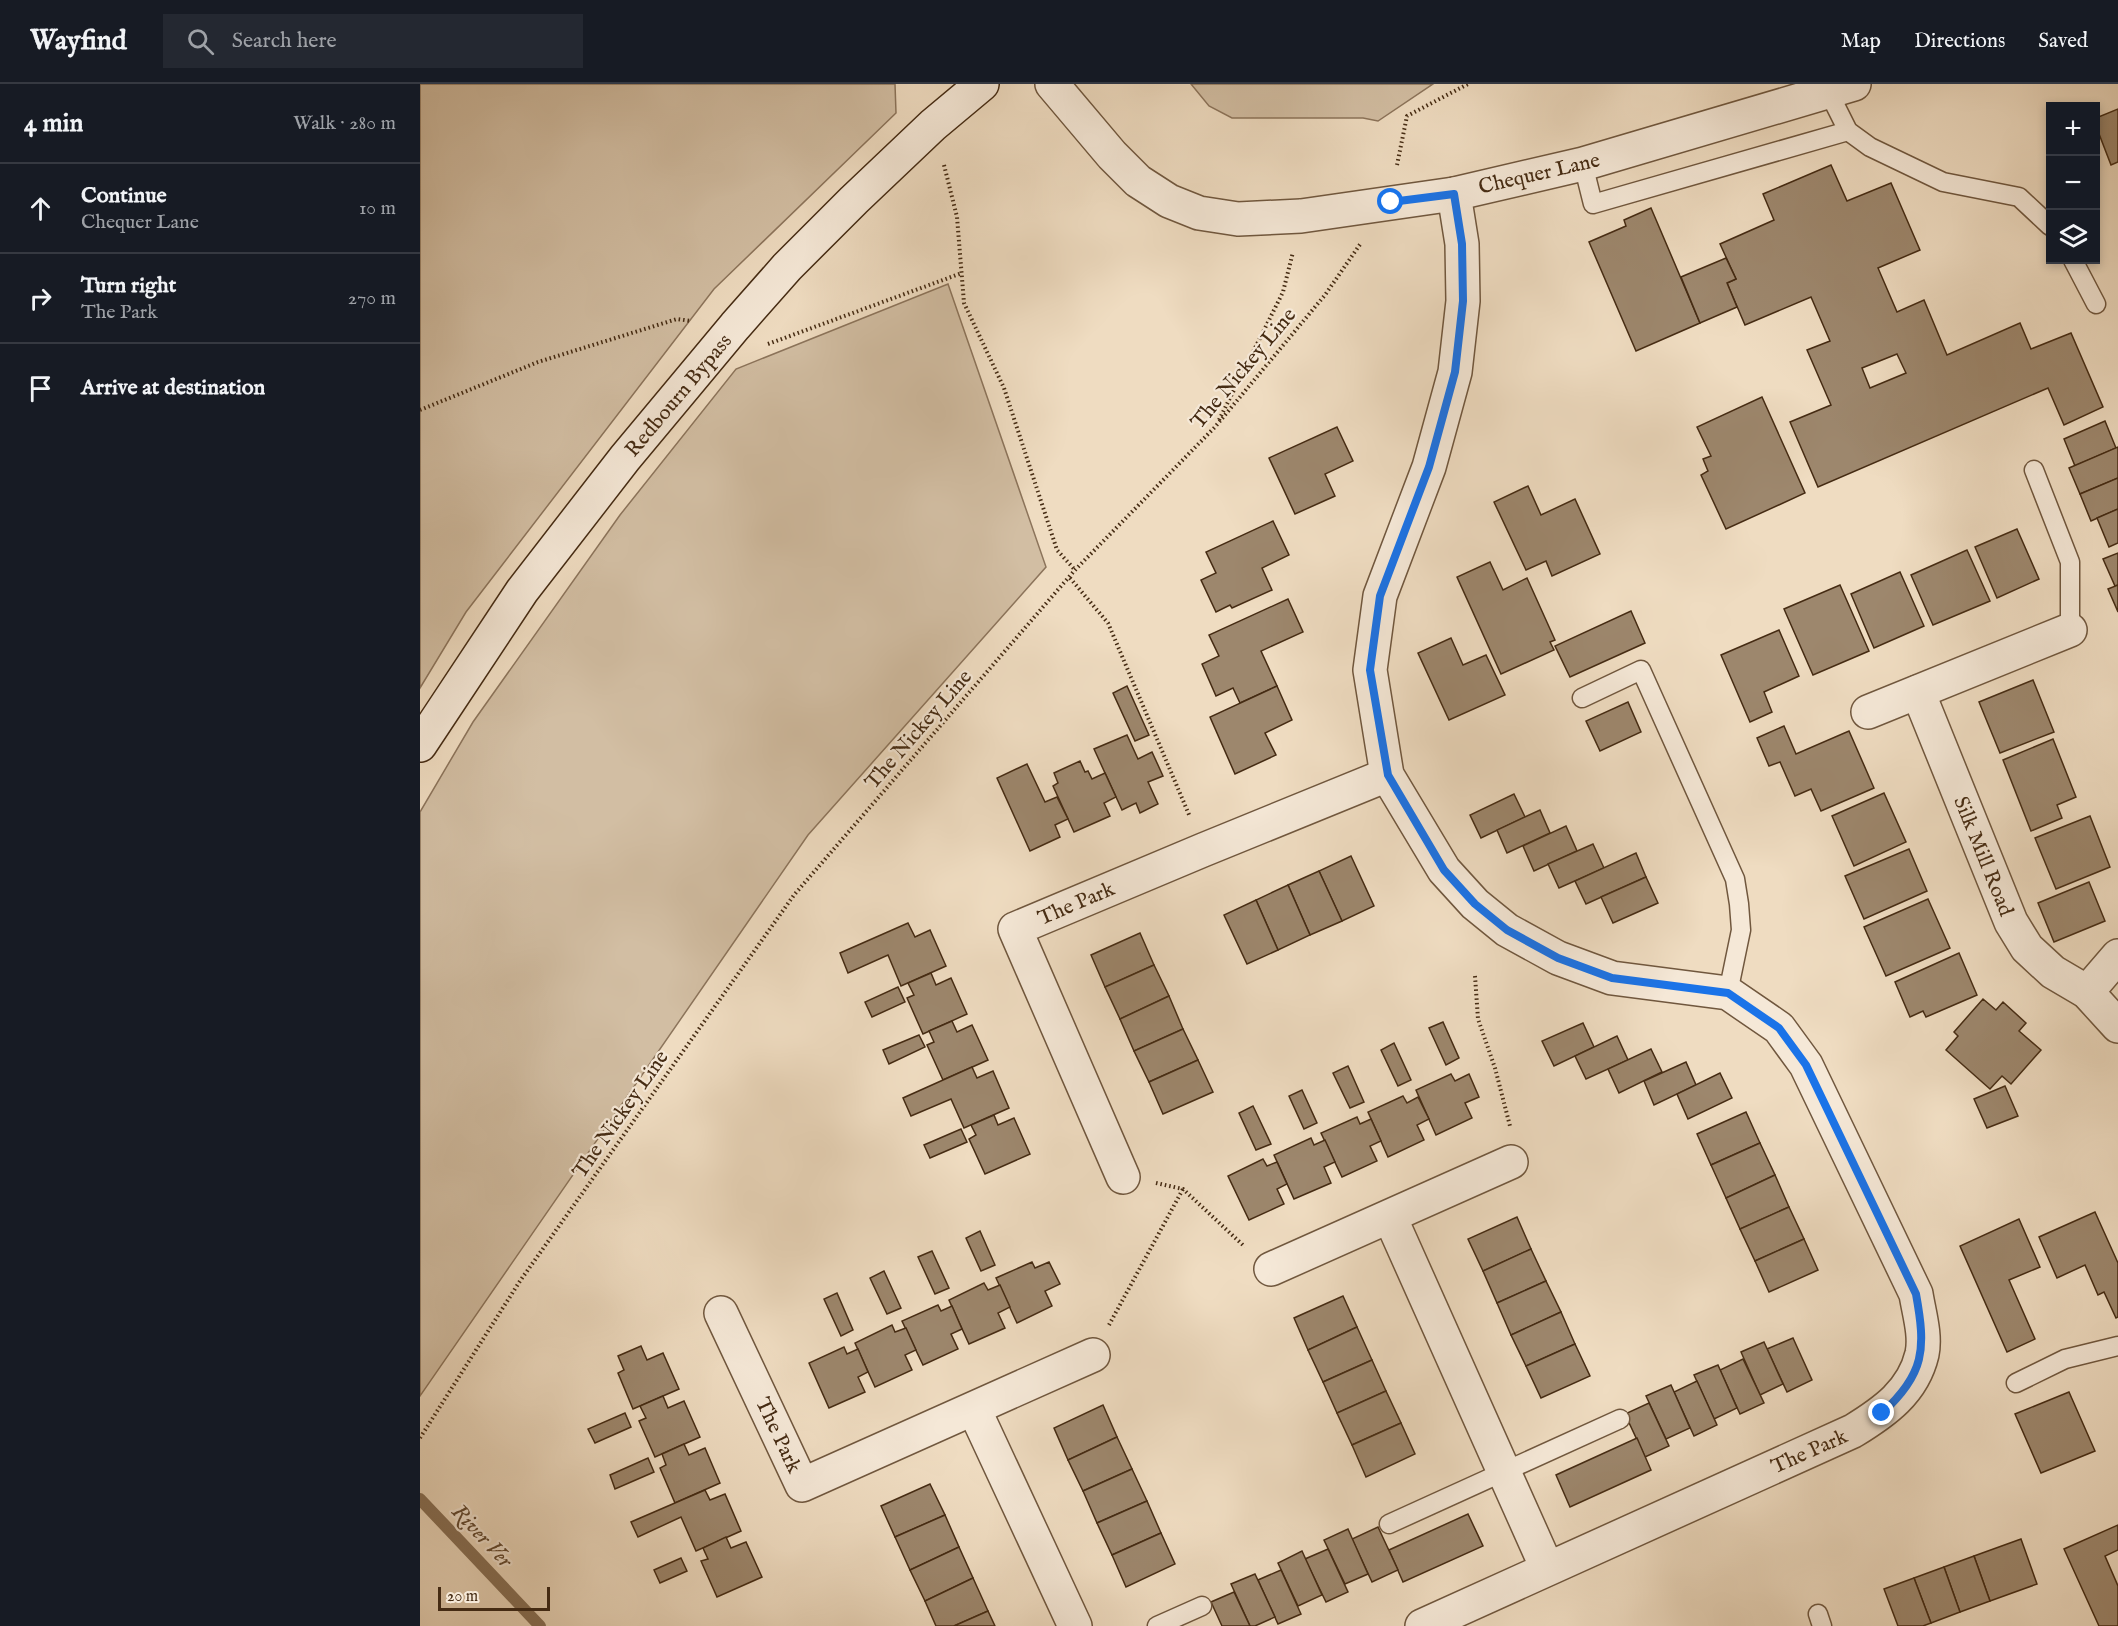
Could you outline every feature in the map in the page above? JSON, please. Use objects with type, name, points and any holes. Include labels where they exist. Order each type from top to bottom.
[{"type":"street","name":"Redbourn Bypass","points":[[420,745],[522,591],[625,458],[735,326],[787,267],[933,125],[982,84]]},
{"type":"street","name":"Chequer Lane","points":[[1052,84],[1118,162],[1138,182],[1169,201],[1199,213],[1238,219],[1301,216],[1454,194],[1583,164],[1842,88]]},
{"type":"street","name":"The Park","points":[[1422,1626],[1474,1616],[1547,1568],[1853,1431],[1882,1413],[1901,1396],[1922,1353],[1922,1327],[1916,1294],[1806,1065],[1779,1028],[1728,993],[1612,978],[1558,958],[1507,930],[1475,904],[1444,870],[1388,775],[1370,670],[1380,596],[1429,467],[1455,372],[1463,301],[1462,244],[1454,194]]},
{"type":"street","points":[[1868,712],[2070,630]]},
{"type":"street","name":"Silk Mill Road","points":[[1918,692],[2011,922],[2028,948],[2053,972],[2087,992],[2118,1026]]},
{"type":"street","name":"The Park","points":[[1123,1177],[1015,929],[1203,849],[1388,775]]},
{"type":"street","points":[[2087,992],[2118,956]]},
{"type":"street","points":[[1271,1269],[1511,1162]]},
{"type":"street","points":[[1390,1216],[1547,1568]]},
{"type":"street","name":"The Park","points":[[721,1313],[802,1485],[1093,1355]]},
{"type":"street","points":[[974,1408],[1075,1626]]},
{"type":"lane","points":[[1842,88],[1848,131],[1870,147],[1943,182],[2019,197],[2046,222]]},
{"type":"lane","points":[[1583,164],[1593,204],[1848,131]]},
{"type":"lane","points":[[2075,264],[2096,304]]},
{"type":"lane","points":[[2034,470],[2070,562],[2070,630]]},
{"type":"lane","points":[[1582,698],[1641,670],[1735,879],[1741,930],[1728,993]]},
{"type":"lane","points":[[2016,1383],[2065,1359],[2118,1346]]},
{"type":"lane","points":[[1389,1524],[1620,1419]]},
{"type":"lane","points":[[1157,1626],[1202,1606]]},
{"type":"path","name":"The Nickey Line","points":[[420,1438],[520,1281],[794,895],[1075,570],[1215,427],[1325,295],[1391,202],[1407,116],[1468,84]]},
{"type":"path","points":[[933,125],[957,216],[964,303],[1004,388],[1057,550],[1075,570]]},
{"type":"path","points":[[1215,427],[1283,292],[1301,216]]},
{"type":"path","points":[[420,410],[538,362],[677,319],[735,326],[766,345],[962,273]]},
{"type":"path","points":[[1070,578],[1108,623],[1203,849]]},
{"type":"path","points":[[1475,976],[1478,1018],[1510,1122],[1511,1162]]},
{"type":"path","points":[[1123,1177],[1183,1189],[1233,1237],[1271,1269]]},
{"type":"path","points":[[1093,1355],[1183,1189]]},
{"type":"shaded area","points":[[420,84],[895,84],[896,113],[714,289],[466,612],[420,688]]},
{"type":"shaded area","points":[[1191,84],[1433,84],[1378,121],[1363,118],[1232,118],[1209,106]]},
{"type":"shaded area","points":[[948,284],[1046,567],[808,835],[420,1396],[420,812],[473,722],[620,515],[736,369]]},
{"type":"building","points":[[2118,109],[2118,162],[2111,165],[2100,136],[2100,116]]},
{"type":"building","points":[[1831,165],[1847,201],[1891,183],[1920,250],[1878,268],[1897,312],[1924,300],[1947,355],[2020,323],[2031,349],[2071,333],[2103,407],[2064,425],[2048,388],[1818,487],[1790,422],[1831,405],[1807,350],[1830,341],[1811,297],[1745,325],[1727,283],[1736,279],[1720,244],[1774,220],[1763,194]],"holes":[[[1897,354],[1906,373],[1870,388],[1862,368]]]},
{"type":"building","points":[[1651,208],[1700,323],[1636,351],[1589,242],[1626,226],[1624,220]]},
{"type":"building","points":[[1726,258],[1736,279],[1727,283],[1737,307],[1700,323],[1681,277]]},
{"type":"building","points":[[1762,397],[1805,493],[1726,529],[1701,475],[1708,471],[1703,459],[1711,456],[1697,427]]},
{"type":"building","points":[[2105,421],[2116,448],[2075,466],[2064,439]]},
{"type":"building","points":[[1337,427],[1353,461],[1325,474],[1335,496],[1295,514],[1269,458]]},
{"type":"building","points":[[2118,447],[2118,478],[2080,494],[2069,468]]},
{"type":"building","points":[[2118,478],[2118,509],[2091,521],[2080,494]]},
{"type":"building","points":[[1528,486],[1541,515],[1575,499],[1600,554],[1552,576],[1546,561],[1526,570],[1494,502]]},
{"type":"building","points":[[2118,509],[2118,543],[2109,547],[2097,518]]},
{"type":"building","points":[[1273,521],[1289,555],[1262,568],[1272,590],[1232,608],[1230,605],[1216,612],[1201,580],[1216,573],[1206,552]]},
{"type":"building","points":[[2017,529],[2039,579],[1997,598],[1975,547]]},
{"type":"building","points":[[1967,550],[1990,601],[1933,625],[1911,575]]},
{"type":"building","points":[[2118,553],[2118,585],[2115,586],[2103,559]]},
{"type":"building","points":[[1490,562],[1503,590],[1527,578],[1555,640],[1550,642],[1554,650],[1501,674],[1457,577]]},
{"type":"building","points":[[1900,572],[1924,626],[1874,648],[1851,594]]},
{"type":"building","points":[[1840,585],[1869,651],[1813,675],[1784,609]]},
{"type":"building","points":[[2118,585],[2118,612],[2108,589]]},
{"type":"building","points":[[1288,599],[1303,632],[1261,651],[1277,686],[1240,703],[1233,688],[1216,696],[1202,664],[1219,656],[1209,635]]},
{"type":"building","points":[[1631,611],[1645,643],[1570,677],[1555,646]]},
{"type":"building","points":[[1779,630],[1799,676],[1764,692],[1772,712],[1750,722],[1721,655]]},
{"type":"building","points":[[1451,638],[1463,665],[1486,655],[1505,695],[1449,720],[1418,653]]},
{"type":"building","points":[[2033,680],[2054,732],[2000,753],[1979,702]]},
{"type":"building","points":[[1127,686],[1149,735],[1135,741],[1113,693]]},
{"type":"building","points":[[1277,686],[1292,720],[1265,733],[1276,755],[1235,774],[1210,717]]},
{"type":"building","points":[[1628,702],[1641,732],[1600,751],[1586,721]]},
{"type":"building","points":[[1784,726],[1796,754],[1849,731],[1874,788],[1821,811],[1811,789],[1795,796],[1780,762],[1769,766],[1757,738]]},
{"type":"building","points":[[1127,735],[1138,759],[1152,752],[1163,776],[1148,782],[1158,804],[1140,813],[1136,803],[1122,810],[1094,749]]},
{"type":"building","points":[[2053,739],[2076,797],[2057,805],[2062,818],[2031,831],[2003,760]]},
{"type":"building","points":[[1080,761],[1085,772],[1088,771],[1092,779],[1105,773],[1116,797],[1104,803],[1110,816],[1074,832],[1053,786],[1058,783],[1054,773]]},
{"type":"building","points":[[1027,764],[1045,802],[1057,797],[1068,819],[1055,825],[1060,837],[1030,851],[997,778]]},
{"type":"building","points":[[1884,793],[1906,842],[1854,866],[1832,816]]},
{"type":"building","points":[[1514,794],[1525,817],[1481,838],[1470,815]]},
{"type":"building","points":[[1540,810],[1550,833],[1507,853],[1497,830]]},
{"type":"building","points":[[2090,816],[2110,867],[2056,889],[2035,838]]},
{"type":"building","points":[[1566,826],[1577,851],[1534,871],[1523,846]]},
{"type":"building","points":[[1593,844],[1604,868],[1559,888],[1548,864]]},
{"type":"building","points":[[1909,849],[1927,891],[1864,919],[1845,876]]},
{"type":"building","points":[[1636,853],[1646,877],[1586,904],[1575,881]]},
{"type":"building","points":[[1351,856],[1374,906],[1342,921],[1319,871]]},
{"type":"building","points":[[1319,871],[1342,921],[1310,935],[1288,885]]},
{"type":"building","points":[[1646,877],[1658,903],[1613,923],[1601,897]]},
{"type":"building","points":[[2089,882],[2105,921],[2054,942],[2038,903]]},
{"type":"building","points":[[1288,885],[1310,935],[1278,950],[1256,900]]},
{"type":"building","points":[[1928,899],[1950,948],[1886,976],[1864,927]]},
{"type":"building","points":[[1256,900],[1278,950],[1247,964],[1224,915]]},
{"type":"building","points":[[908,923],[915,937],[930,930],[946,966],[901,986],[888,955],[848,973],[840,953]]},
{"type":"building","points":[[1140,933],[1154,965],[1105,987],[1091,955]]},
{"type":"building","points":[[1959,953],[1977,995],[1926,1017],[1923,1011],[1910,1017],[1895,982]]},
{"type":"building","points":[[1154,965],[1169,996],[1120,1019],[1105,987]]},
{"type":"building","points":[[931,973],[936,985],[951,978],[967,1014],[923,1034],[907,998],[914,995],[908,983]]},
{"type":"building","points":[[898,987],[905,1002],[872,1017],[865,1002]]},
{"type":"building","points":[[1169,996],[1183,1029],[1134,1051],[1120,1019]]},
{"type":"building","points":[[1983,999],[1996,1010],[2003,1002],[2026,1023],[2019,1031],[2041,1050],[2011,1084],[2002,1076],[1990,1089],[1946,1050],[1958,1036],[1954,1032]]},
{"type":"building","points":[[952,1021],[957,1032],[972,1025],[988,1060],[943,1080],[927,1045],[934,1042],[929,1031]]},
{"type":"building","points":[[1443,1022],[1459,1058],[1446,1065],[1429,1028]]},
{"type":"building","points":[[1583,1023],[1594,1047],[1554,1066],[1542,1041]]},
{"type":"building","points":[[1183,1029],[1198,1060],[1149,1082],[1134,1051]]},
{"type":"building","points":[[919,1035],[925,1047],[889,1064],[883,1050]]},
{"type":"building","points":[[1617,1036],[1628,1060],[1586,1079],[1575,1056]]},
{"type":"building","points":[[1394,1043],[1411,1080],[1398,1086],[1381,1050]]},
{"type":"building","points":[[1651,1049],[1662,1072],[1619,1093],[1608,1069]]},
{"type":"building","points":[[1198,1060],[1213,1092],[1163,1114],[1149,1082]]},
{"type":"building","points":[[1686,1062],[1696,1085],[1654,1105],[1644,1081]]},
{"type":"building","points":[[1348,1066],[1364,1102],[1350,1108],[1333,1073]]},
{"type":"building","points":[[972,1067],[977,1078],[993,1071],[1009,1108],[964,1128],[951,1099],[911,1116],[903,1098]]},
{"type":"building","points":[[1720,1073],[1732,1098],[1688,1119],[1677,1094]]},
{"type":"building","points":[[1451,1074],[1455,1081],[1469,1074],[1479,1097],[1465,1103],[1472,1118],[1436,1135],[1416,1090]]},
{"type":"building","points":[[2005,1086],[2018,1116],[1987,1128],[1974,1099]]},
{"type":"building","points":[[1302,1090],[1317,1123],[1304,1129],[1289,1096]]},
{"type":"building","points":[[1403,1096],[1407,1103],[1418,1097],[1429,1119],[1417,1125],[1424,1140],[1388,1157],[1368,1112]]},
{"type":"building","points":[[1253,1106],[1271,1144],[1256,1150],[1239,1113]]},
{"type":"building","points":[[1746,1112],[1760,1143],[1711,1165],[1697,1134]]},
{"type":"building","points":[[994,1115],[998,1125],[1014,1118],[1030,1154],[985,1174],[969,1139],[976,1135],[971,1125]]},
{"type":"building","points":[[1357,1117],[1360,1124],[1371,1119],[1381,1141],[1370,1146],[1377,1161],[1342,1177],[1321,1133]]},
{"type":"building","points":[[961,1129],[967,1142],[930,1158],[924,1145]]},
{"type":"building","points":[[1311,1138],[1314,1145],[1325,1140],[1335,1162],[1324,1167],[1331,1183],[1294,1199],[1274,1155]]},
{"type":"building","points":[[1760,1143],[1775,1175],[1726,1198],[1711,1165]]},
{"type":"building","points":[[1263,1159],[1267,1166],[1277,1162],[1287,1184],[1277,1189],[1284,1204],[1249,1220],[1228,1176]]},
{"type":"building","points":[[1775,1175],[1789,1207],[1740,1229],[1726,1198]]},
{"type":"building","points":[[1789,1207],[1804,1239],[1755,1261],[1740,1229]]},
{"type":"building","points":[[2095,1212],[2118,1263],[2118,1317],[2116,1318],[2104,1292],[2098,1295],[2085,1265],[2057,1278],[2039,1237]]},
{"type":"building","points":[[1517,1217],[1531,1249],[1483,1271],[1468,1239]]},
{"type":"building","points":[[2019,1219],[2040,1267],[2009,1280],[2035,1339],[2007,1352],[1960,1246]]},
{"type":"building","points":[[980,1231],[995,1265],[981,1271],[966,1238]]},
{"type":"building","points":[[1804,1239],[1818,1270],[1769,1292],[1755,1261]]},
{"type":"building","points":[[1531,1249],[1546,1281],[1497,1303],[1483,1271]]},
{"type":"building","points":[[932,1251],[949,1288],[935,1294],[918,1257]]},
{"type":"building","points":[[1032,1262],[1035,1268],[1049,1262],[1060,1284],[1045,1291],[1052,1306],[1017,1323],[996,1278]]},
{"type":"building","points":[[884,1271],[901,1308],[887,1314],[870,1278]]},
{"type":"building","points":[[1546,1281],[1561,1312],[1511,1335],[1497,1303]]},
{"type":"building","points":[[984,1283],[988,1290],[1000,1285],[1010,1307],[998,1313],[1005,1328],[969,1344],[949,1300]]},
{"type":"building","points":[[837,1293],[853,1330],[841,1336],[824,1299]]},
{"type":"building","points":[[1343,1296],[1357,1327],[1308,1350],[1294,1318]]},
{"type":"building","points":[[938,1305],[941,1311],[952,1306],[962,1329],[951,1334],[958,1349],[923,1365],[902,1321]]},
{"type":"building","points":[[1561,1312],[1575,1344],[1526,1366],[1511,1335]]},
{"type":"building","points":[[892,1325],[895,1332],[906,1328],[916,1350],[905,1355],[912,1370],[875,1387],[855,1343]]},
{"type":"building","points":[[1357,1327],[1372,1360],[1323,1382],[1308,1350]]},
{"type":"building","points":[[1793,1338],[1812,1380],[1787,1392],[1767,1349]]},
{"type":"building","points":[[1764,1342],[1783,1384],[1760,1395],[1741,1352]]},
{"type":"building","points":[[1575,1344],[1590,1376],[1541,1398],[1526,1366]]},
{"type":"building","points":[[641,1346],[647,1360],[663,1353],[679,1389],[633,1409],[618,1373],[624,1370],[618,1356]]},
{"type":"building","points":[[844,1347],[847,1354],[858,1349],[868,1372],[858,1377],[865,1392],[829,1408],[809,1363]]},
{"type":"building","points":[[1743,1359],[1764,1403],[1740,1414],[1720,1370]]},
{"type":"building","points":[[1372,1360],[1386,1391],[1337,1413],[1323,1382]]},
{"type":"building","points":[[1718,1365],[1737,1408],[1714,1419],[1694,1375]]},
{"type":"building","points":[[1697,1381],[1717,1425],[1694,1436],[1674,1392]]},
{"type":"building","points":[[1671,1385],[1690,1428],[1666,1439],[1646,1396]]},
{"type":"building","points":[[1386,1391],[1401,1423],[1352,1445],[1337,1413]]},
{"type":"building","points":[[2069,1392],[2095,1451],[2041,1473],[2015,1414]]},
{"type":"building","points":[[663,1396],[668,1408],[684,1401],[700,1437],[655,1457],[639,1421],[646,1418],[640,1406]]},
{"type":"building","points":[[1649,1403],[1669,1446],[1645,1457],[1625,1414]]},
{"type":"building","points":[[1103,1405],[1117,1437],[1068,1460],[1054,1428]]},
{"type":"building","points":[[625,1413],[631,1427],[595,1443],[588,1429]]},
{"type":"building","points":[[1401,1423],[1415,1454],[1366,1477],[1352,1445]]},
{"type":"building","points":[[1117,1437],[1132,1469],[1083,1491],[1068,1460]]},
{"type":"building","points":[[1637,1438],[1651,1470],[1570,1507],[1556,1475]]},
{"type":"building","points":[[684,1444],[689,1455],[705,1448],[720,1483],[675,1503],[660,1468],[666,1465],[662,1454]]},
{"type":"building","points":[[648,1458],[654,1472],[615,1489],[610,1475]]},
{"type":"building","points":[[1132,1469],[1147,1501],[1097,1523],[1083,1491]]},
{"type":"building","points":[[930,1484],[945,1515],[895,1537],[881,1506]]},
{"type":"building","points":[[705,1490],[710,1500],[725,1494],[741,1531],[696,1551],[681,1517],[638,1537],[631,1522]]},
{"type":"building","points":[[1147,1501],[1161,1533],[1112,1555],[1097,1523]]},
{"type":"building","points":[[1468,1514],[1483,1546],[1403,1582],[1389,1550]]},
{"type":"building","points":[[945,1515],[959,1547],[910,1570],[895,1537]]},
{"type":"building","points":[[2118,1525],[2118,1550],[2105,1556],[2118,1586],[2118,1626],[2099,1626],[2064,1549]]},
{"type":"building","points":[[1378,1527],[1398,1570],[1372,1582],[1352,1539]]},
{"type":"building","points":[[1348,1529],[1368,1574],[1345,1584],[1324,1540]]},
{"type":"building","points":[[1161,1533],[1175,1564],[1126,1587],[1112,1555]]},
{"type":"building","points":[[726,1537],[731,1548],[746,1542],[762,1577],[717,1597],[701,1561],[708,1559],[703,1548]]},
{"type":"building","points":[[2021,1539],[2037,1584],[1990,1601],[1974,1556]]},
{"type":"building","points":[[959,1547],[973,1578],[925,1601],[910,1570]]},
{"type":"building","points":[[1328,1549],[1348,1592],[1326,1602],[1305,1559]]},
{"type":"building","points":[[1302,1551],[1322,1595],[1298,1606],[1278,1563]]},
{"type":"building","points":[[1974,1556],[1990,1601],[1960,1612],[1944,1567]]},
{"type":"building","points":[[681,1558],[687,1571],[660,1583],[654,1570]]},
{"type":"building","points":[[1944,1567],[1960,1612],[1931,1623],[1914,1578]]},
{"type":"building","points":[[1281,1570],[1301,1614],[1278,1624],[1258,1580]]},
{"type":"building","points":[[1255,1574],[1275,1617],[1250,1626],[1231,1584]]},
{"type":"building","points":[[973,1578],[988,1611],[954,1626],[936,1626],[925,1601]]},
{"type":"building","points":[[1914,1578],[1931,1623],[1923,1626],[1898,1626],[1884,1589]]},
{"type":"building","points":[[1234,1592],[1250,1626],[1222,1626],[1211,1602]]},
{"type":"building","points":[[988,1611],[995,1626],[954,1626]]},
{"type":"waterway","name":"River Ver","points":[[420,1499],[540,1626]]},
{"type":"route","points":[[1391,202],[1454,194],[1462,244],[1463,301],[1455,372],[1429,467],[1380,596],[1370,670],[1388,775],[1444,870],[1475,904],[1507,930],[1558,958],[1612,978],[1728,993],[1779,1028],[1806,1065],[1916,1294],[1922,1327],[1922,1353],[1901,1396],[1882,1413]]}]
